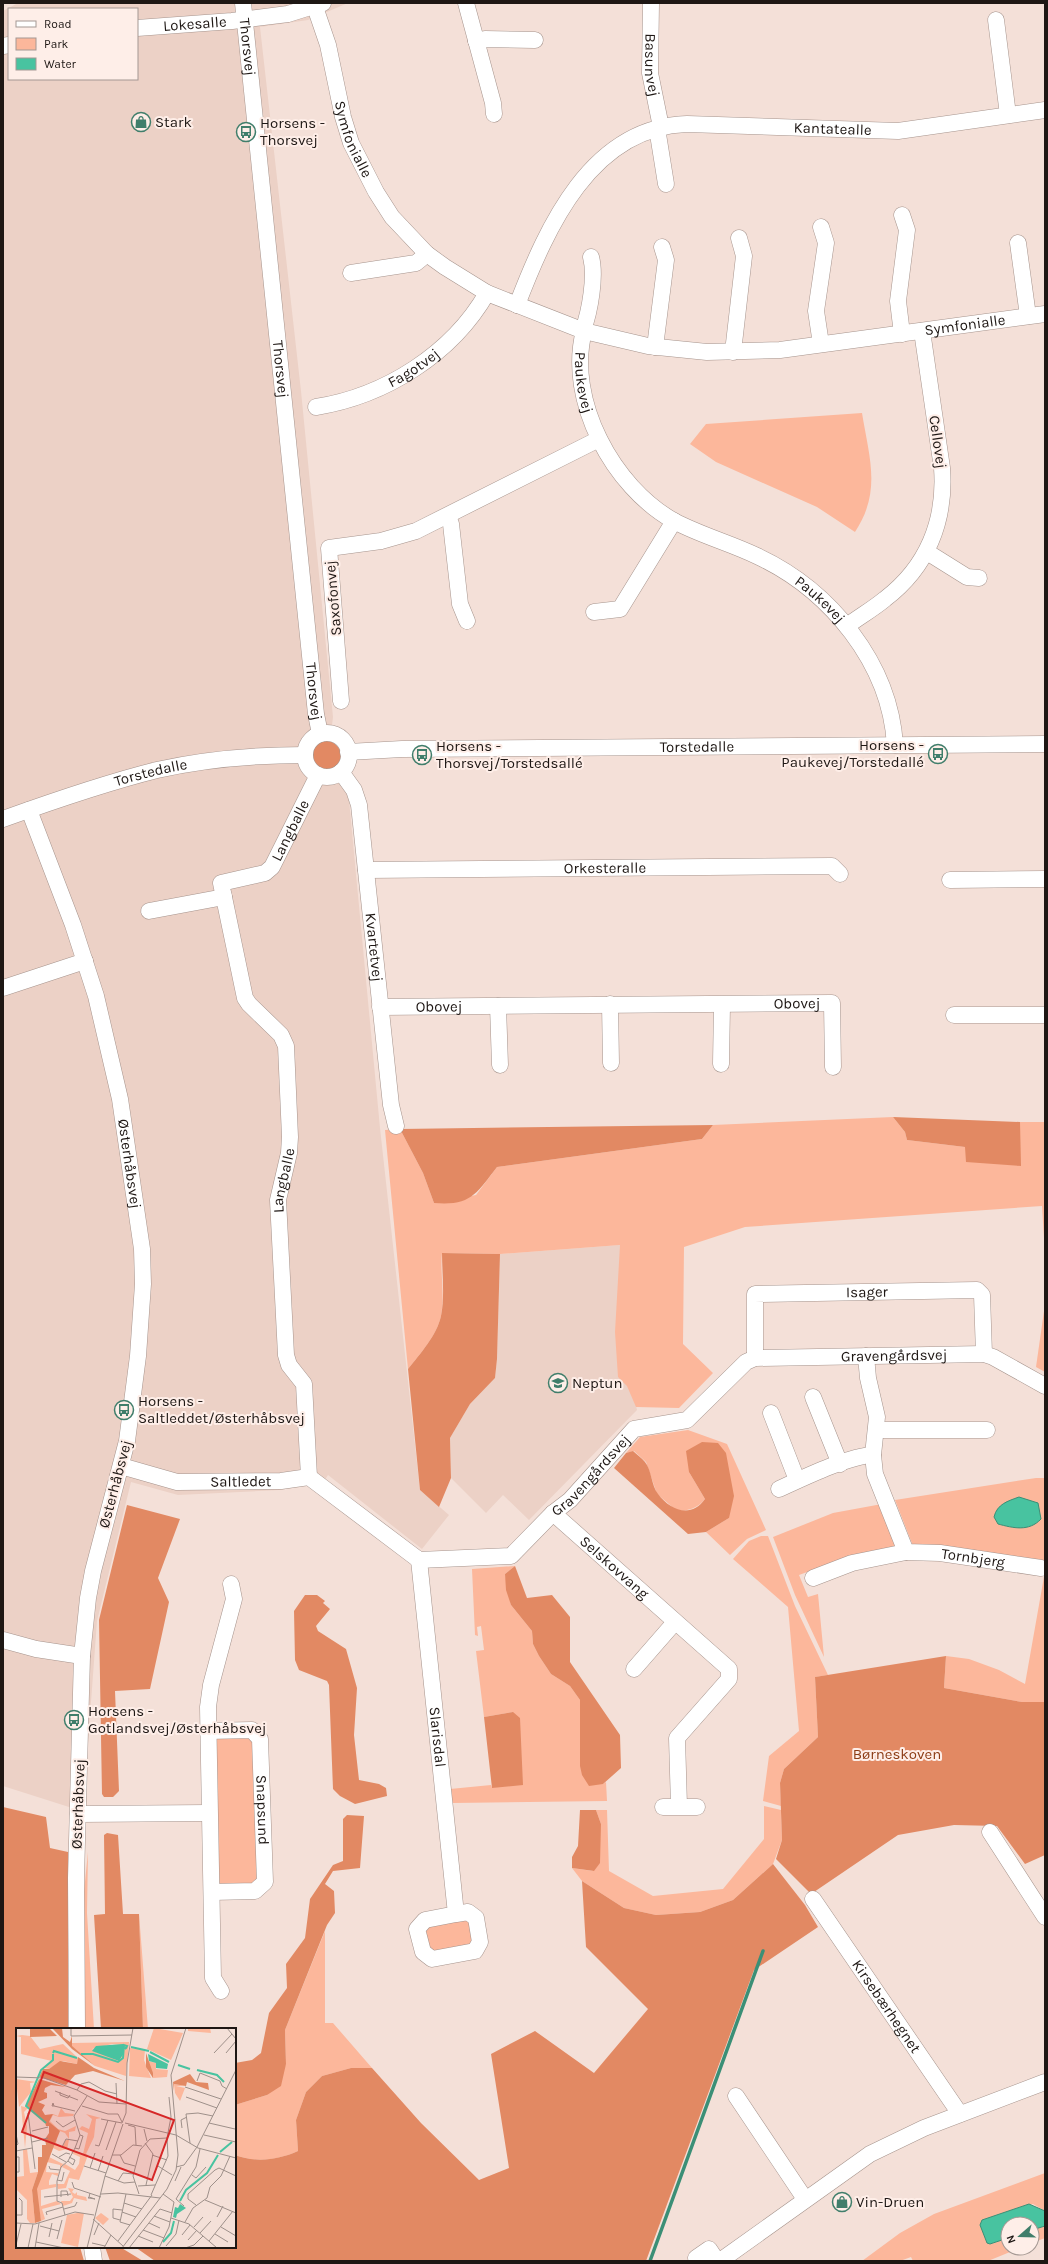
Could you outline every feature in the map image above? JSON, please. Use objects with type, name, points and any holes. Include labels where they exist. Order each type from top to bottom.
[{"type":"street","name":"Thorsvej","points":[[243,3],[316,714],[320,734]]},
{"type":"street","points":[[466,3],[493,103],[494,114]]},
{"type":"street","name":"Basunvej","points":[[651,3],[650,73],[659,127]]},
{"type":"street","name":"Lokesalle","points":[[138,28],[288,14],[319,5]]},
{"type":"street","name":"Symfonialle","points":[[319,5],[343,117],[363,169],[392,217],[427,254],[487,293],[583,331],[655,347],[733,352],[780,350],[1045,314]]},
{"type":"street","points":[[996,20],[1008,115]]},
{"type":"street","points":[[476,41],[485,39],[535,40]]},
{"type":"street","name":"Kantatealle","points":[[517,305],[545,241],[570,196],[589,170],[620,144],[631,137],[659,127],[687,124],[898,131],[1045,110]]},
{"type":"street","points":[[659,127],[666,184]]},
{"type":"street","points":[[902,215],[907,230],[898,301],[902,334]]},
{"type":"street","points":[[821,227],[826,243],[816,311],[821,344]]},
{"type":"street","points":[[733,352],[744,256],[739,238]]},
{"type":"street","points":[[1018,243],[1028,316]]},
{"type":"street","points":[[655,347],[666,260],[662,247]]},
{"type":"street","points":[[351,273],[416,263],[427,254]]},
{"type":"street","points":[[583,331],[586,322],[594,269],[591,257]]},
{"type":"street","name":"Fagotvej","points":[[316,407],[349,400],[406,374],[453,337],[473,315],[487,293]]},
{"type":"street","name":"Paukevej","points":[[583,331],[581,357],[587,407],[599,439],[634,489],[674,521],[777,566],[815,592],[847,626],[874,670],[885,696],[893,726],[895,745]]},
{"type":"street","name":"Cellovej","points":[[847,626],[885,599],[900,586],[915,569],[927,552],[940,515],[943,485],[922,331]]},
{"type":"street","name":"Saxofonvej","points":[[341,700],[329,548],[394,538],[416,531],[599,439]]},
{"type":"street","points":[[448,516],[451,524],[460,604],[467,621]]},
{"type":"street","points":[[594,612],[620,609],[674,521]]},
{"type":"street","points":[[927,552],[967,577],[979,578]]},
{"type":"street","points":[[320,734],[338,736],[345,743],[348,752],[348,760],[341,772],[329,777],[318,775],[309,768],[305,755],[309,742],[320,734]]},
{"type":"street","name":"Torstedalle","points":[[348,752],[409,749],[1045,744]]},
{"type":"street","name":"Torstedalle","points":[[3,819],[127,778],[158,770],[230,758],[305,755]]},
{"type":"street","name":"Kvartetvej","points":[[341,772],[354,790],[358,801],[391,1105],[396,1126]]},
{"type":"street","name":"Langballe","points":[[309,1477],[304,1384],[289,1365],[285,1350],[278,1200],[289,1153],[290,1137],[286,1046],[281,1035],[248,1004],[245,998],[221,883],[265,872],[272,867],[318,775]]},
{"type":"street","name":"Østerhåbsvej","points":[[29,810],[73,925],[96,996],[120,1099],[142,1249],[142,1284],[138,1356],[127,1441],[93,1571],[88,1598],[82,1656],[78,1814],[77,2028]]},
{"type":"street","name":"Orkesteralle","points":[[366,870],[832,866],[840,874]]},
{"type":"street","points":[[950,880],[1045,879]]},
{"type":"street","points":[[149,910],[224,897]]},
{"type":"street","points":[[3,988],[85,961]]},
{"type":"street","name":"Obovej","points":[[380,1007],[832,1003],[833,1067]]},
{"type":"street","points":[[610,1004],[611,1063]]},
{"type":"street","points":[[721,1064],[722,1005]]},
{"type":"street","points":[[498,1006],[500,1065]]},
{"type":"street","points":[[954,1015],[1045,1015]]},
{"type":"street","name":"Isager","points":[[756,1358],[755,1294],[969,1290],[977,1290],[982,1295],[984,1354]]},
{"type":"street","name":"Gravengårdsvej","points":[[419,1560],[511,1556],[553,1513],[570,1500],[634,1429],[687,1420],[746,1362],[756,1358],[984,1354],[993,1357],[1045,1386]]},
{"type":"street","points":[[866,1356],[868,1378],[875,1404],[876,1430],[873,1455],[876,1478],[906,1552]]},
{"type":"street","points":[[813,1398],[840,1464]]},
{"type":"street","points":[[771,1413],[797,1480]]},
{"type":"street","points":[[876,1430],[987,1430]]},
{"type":"street","points":[[779,1489],[797,1480],[840,1464],[866,1455],[873,1455]]},
{"type":"street","name":"Saltledet","points":[[121,1466],[177,1482],[282,1481],[309,1477]]},
{"type":"street","points":[[309,1477],[419,1560]]},
{"type":"street","name":"Selskovvang","points":[[553,1513],[729,1669],[729,1679],[677,1738],[671,1806],[697,1807]]},
{"type":"street","name":"Tornbjerg","points":[[813,1578],[852,1563],[906,1552],[947,1554],[1042,1568]]},
{"type":"street","name":"Slarisdal","points":[[419,1560],[456,1914]]},
{"type":"street","points":[[222,1991],[213,1978],[207,1731],[211,1685],[234,1599],[231,1584]]},
{"type":"street","points":[[634,1669],[676,1622]]},
{"type":"street","points":[[3,1640],[36,1649],[82,1656]]},
{"type":"street","name":"Snapsund","points":[[207,1731],[252,1730],[260,1739],[264,1820],[265,1882],[255,1891],[212,1892]]},
{"type":"street","points":[[78,1814],[208,1813]]},
{"type":"street","points":[[990,1832],[1045,1917]]},
{"type":"street","name":"Kirsebærhegnet","points":[[813,1899],[960,2114]]},
{"type":"street","points":[[698,2261],[696,2258],[708,2249],[718,2261],[870,2154],[924,2128],[1045,2082]]},
{"type":"street","points":[[736,2096],[806,2199]]},
{"type":"street","points":[[92,2248],[94,2261]]},
{"type":"shaded area","points":[[18,3],[348,3],[308,20],[260,27],[301,391],[333,717],[329,751],[349,800],[380,1128],[420,1490],[449,1515],[422,1549],[328,1475],[323,1483],[279,1490],[178,1495],[131,1482],[97,1621],[87,1756],[87,1802],[69,1807],[3,1786],[3,11],[8,8],[8,80],[138,80],[138,8],[9,8]]},
{"type":"shaded area","name":"Neptun","points":[[620,1245],[629,1388],[634,1396],[637,1410],[529,1520],[503,1495],[486,1513],[451,1478],[450,1438],[470,1404],[495,1378],[497,1359],[500,1254]]},
{"type":"green space","points":[[862,413],[870,459],[871,488],[863,517],[855,532],[817,507],[716,462],[690,444],[706,424]]},
{"type":"green space","points":[[326,741],[337,745],[341,756],[337,767],[326,771],[315,767],[311,756],[315,745]]},
{"type":"green space","points":[[893,1117],[905,1132],[907,1140],[965,1147],[1020,1166],[1020,1122],[1045,1122],[1045,1254],[1042,1206],[745,1227],[684,1247],[683,1344],[713,1373],[679,1408],[636,1407],[627,1386],[618,1377],[615,1332],[620,1245],[500,1254],[442,1253],[443,1301],[439,1323],[428,1344],[408,1369],[385,1130],[400,1129],[423,1173],[434,1203],[476,1195],[497,1167],[702,1139],[713,1125]]},
{"type":"green space","points":[[893,1117],[1020,1122],[1021,1166],[966,1162],[965,1147],[907,1140],[905,1132]]},
{"type":"green space","points":[[713,1125],[702,1139],[497,1167],[478,1191],[472,1196],[465,1200],[446,1203],[434,1203],[423,1173],[400,1129]]},
{"type":"green space","points":[[442,1253],[500,1254],[497,1359],[495,1378],[470,1404],[450,1438],[451,1478],[439,1507],[420,1490],[408,1369],[428,1344],[439,1323],[443,1301]]},
{"type":"green space","points":[[1045,1304],[1045,1372],[1036,1367]]},
{"type":"green space","points":[[688,1430],[727,1444],[766,1530],[747,1539],[730,1555],[706,1532],[729,1518],[689,1472],[705,1499],[699,1505],[692,1508],[677,1511],[657,1494],[646,1462],[634,1451],[626,1453],[640,1437]]},
{"type":"green space","points":[[702,1442],[718,1443],[726,1453],[734,1496],[729,1518],[706,1532],[688,1534],[614,1468],[626,1453],[633,1451],[644,1461],[654,1486],[663,1500],[674,1508],[681,1510],[693,1509],[705,1499],[689,1472],[686,1451]]},
{"type":"green space","points":[[1036,1478],[1045,1478],[1045,1564],[913,1546],[895,1500]]},
{"type":"green space","points":[[882,1504],[896,1546],[829,1564],[799,1575],[808,1597],[818,1594],[824,1657],[795,1595],[773,1537],[833,1513]]},
{"type":"green space","points":[[127,1505],[180,1519],[158,1578],[169,1602],[150,1689],[115,1691],[119,1791],[113,1797],[104,1797],[102,1794],[99,1620]]},
{"type":"green space","points":[[761,1536],[768,1536],[795,1606],[828,1675],[815,1677],[818,1737],[784,1769],[780,1783],[781,1806],[763,1801],[769,1756],[799,1731],[788,1607],[733,1559],[749,1541]]},
{"type":"green space","points":[[515,1566],[505,1574],[511,1605],[532,1631],[533,1644],[551,1674],[570,1686],[580,1700],[581,1717],[603,1784],[606,1782],[607,1801],[452,1803],[450,1789],[491,1785],[492,1788],[513,1712],[484,1717],[476,1651],[484,1650],[481,1626],[477,1627],[478,1636],[475,1635],[472,1569]]},
{"type":"green space","points":[[515,1566],[527,1598],[552,1595],[570,1617],[570,1662],[620,1735],[621,1768],[603,1784],[589,1786],[582,1775],[580,1766],[580,1700],[570,1686],[551,1674],[533,1644],[532,1631],[511,1605],[506,1590],[505,1574]]},
{"type":"green space","points":[[1045,1571],[1045,1702],[1022,1702],[944,1688],[946,1656],[969,1659],[999,1670],[1025,1684]]},
{"type":"green space","points":[[305,1595],[317,1595],[325,1601],[323,1603],[330,1609],[316,1626],[318,1631],[346,1649],[357,1688],[354,1735],[359,1780],[379,1784],[386,1788],[387,1796],[355,1804],[340,1796],[333,1789],[329,1685],[327,1681],[299,1670],[295,1660],[294,1611]]},
{"type":"green space","name":"Børneskoven","points":[[946,1656],[944,1688],[1022,1702],[1045,1702],[1045,1855],[1025,1864],[997,1826],[954,1825],[898,1835],[814,1892],[809,1892],[776,1859],[782,1840],[780,1783],[784,1769],[818,1737],[815,1677]]},
{"type":"green space","points":[[513,1712],[520,1718],[523,1785],[492,1788],[484,1717]]},
{"type":"green space","points":[[252,1735],[260,1883],[220,1888],[215,1883],[216,1736]]},
{"type":"green space","points":[[764,1806],[781,1810],[782,1840],[773,1864],[733,1900],[700,1912],[656,1915],[624,1908],[582,1881],[572,1868],[593,1871],[601,1824],[596,1810],[607,1810],[609,1871],[653,1896],[723,1889],[764,1839]]},
{"type":"green space","points":[[3,1807],[46,1817],[50,1848],[68,1852],[68,2028],[16,2028],[16,2248],[80,2248],[84,2261],[3,2261]]},
{"type":"green space","points":[[580,1810],[596,1810],[601,1824],[600,1863],[594,1871],[572,1868],[572,1857],[578,1846]]},
{"type":"green space","points":[[347,1815],[364,1816],[360,1868],[333,1871],[325,1884],[334,1891],[335,1913],[327,1925],[285,2030],[286,2064],[281,2086],[267,2095],[236,2105],[236,2063],[252,2060],[261,2053],[269,2013],[287,1988],[286,1964],[305,1938],[310,1899],[333,1865],[343,1861],[343,1819]]},
{"type":"green space","points":[[107,1833],[118,1835],[123,1914],[139,1914],[143,2028],[101,2028],[94,1915],[105,1914],[104,1835]]},
{"type":"green space","points":[[88,1852],[87,1913],[94,2028],[85,2028],[82,1911]]},
{"type":"green space","points":[[773,1864],[805,1905],[818,1927],[754,1970],[646,2261],[155,2261],[136,2248],[236,2248],[236,2155],[259,2160],[283,2157],[298,2151],[296,2120],[306,2092],[322,2076],[351,2068],[372,2068],[421,2123],[479,2180],[509,2168],[491,2054],[535,2031],[594,2073],[648,2009],[586,1947],[582,1881],[624,1908],[656,1915],[700,1912],[733,1900]]},
{"type":"green space","points":[[139,1914],[148,2028],[143,2028]]},
{"type":"green space","points":[[467,1918],[471,1921],[475,1942],[472,1946],[432,1954],[424,1930],[427,1926]]},
{"type":"green space","points":[[325,1931],[325,2023],[333,2023],[372,2068],[351,2068],[322,2076],[306,2092],[296,2120],[298,2151],[283,2157],[259,2160],[236,2155],[236,2105],[267,2095],[286,2064],[285,2030]]},
{"type":"green space","points":[[1045,2173],[1045,2211],[1033,2204],[982,2220],[991,2244],[1000,2241],[1000,2256],[988,2261],[913,2261],[911,2257],[900,2261],[862,2261],[900,2233],[934,2214]]},
{"type":"green space","points":[[1045,2226],[1045,2238],[1040,2240],[1040,2228]]},
{"type":"green space","points":[[105,2248],[122,2248],[143,2261],[110,2261]]},
{"type":"water","points":[[1019,1497],[1038,1503],[1041,1519],[1031,1526],[1021,1528],[998,1524],[994,1517],[1000,1506]]},
{"type":"water","points":[[1029,2204],[1045,2211],[1045,2226],[1040,2228],[1040,2216],[1000,2216],[1000,2241],[990,2244],[987,2243],[980,2225],[982,2220]]},
{"type":"waterway","points":[[650,2261],[763,1951]]},
{"type":"place","name":"Stark","points":[[141,122]]},
{"type":"place","name":"Horsens - Thorsvej","points":[[246,132]]},
{"type":"place","name":"Horsens - Paukevej/Torstedallé","points":[[938,754]]},
{"type":"place","name":"Horsens - Thorsvej/Torstedsallé","points":[[422,755]]},
{"type":"place","name":"Neptun","points":[[558,1383]]},
{"type":"place","name":"Horsens - Saltleddet/Østerhåbsvej","points":[[124,1410]]},
{"type":"place","name":"Horsens - Gotlandsvej/Østerhåbsvej","points":[[74,1720]]},
{"type":"place","name":"Vin-Druen","points":[[842,2202]]}]
